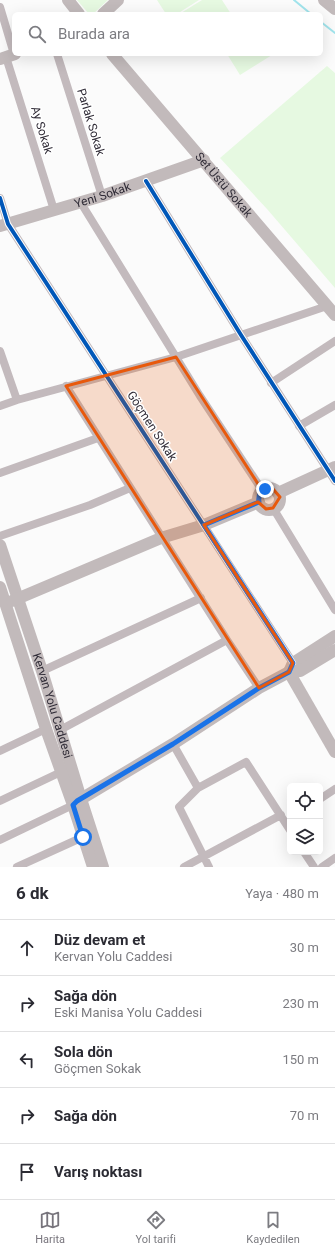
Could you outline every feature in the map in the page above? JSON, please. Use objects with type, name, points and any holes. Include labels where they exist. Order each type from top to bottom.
[{"type":"main road","points":[[68,0],[77,12]]},
{"type":"main road","points":[[105,12],[118,0]]},
{"type":"main road","points":[[324,0],[335,9]]},
{"type":"main road","name":"Set Üstü Sokak","points":[[114,56],[331,310]]},
{"type":"main road","name":"Yeni Sokak","points":[[4,225],[81,203],[204,160]]},
{"type":"main road","points":[[278,492],[332,468]]},
{"type":"main road","points":[[3,605],[161,538],[204,525],[261,496],[271,488],[278,492],[280,497],[277,506],[266,509],[261,505],[261,496]]},
{"type":"main road","name":"Kervan Yolu Caddesi","points":[[0,545],[60,730],[77,802],[83,837],[93,867]]},
{"type":"main road","name":"Kervan Yolu Caddesi","points":[[0,587],[3,605],[61,772],[77,802],[103,867]]},
{"type":"main road","points":[[77,802],[173,744],[291,667],[335,636]]},
{"type":"main road","points":[[291,667],[300,671],[335,650]]},
{"type":"main road","points":[[291,667],[335,752]]},
{"type":"street","name":"Ay Sokak","points":[[0,7],[9,56],[54,210]]},
{"type":"street","name":"Parlak Sokak","points":[[58,56],[102,196]]},
{"type":"street","points":[[146,181],[271,383],[299,426],[332,468],[335,481]]},
{"type":"street","name":"Göçmen Sokak","points":[[0,198],[4,225],[106,375],[204,525],[291,667]]},
{"type":"street","points":[[81,203],[261,496]]},
{"type":"street","points":[[0,406],[66,386],[176,357],[241,335],[331,310]]},
{"type":"street","points":[[271,383],[335,341]]},
{"type":"street","points":[[0,352],[17,400]]},
{"type":"street","points":[[66,386],[161,538],[201,598],[226,640],[259,688]]},
{"type":"street","points":[[299,426],[335,405]]},
{"type":"street","points":[[0,473],[98,438]]},
{"type":"street","points":[[0,536],[90,505],[130,488]]},
{"type":"street","points":[[274,508],[335,610]]},
{"type":"street","points":[[42,671],[201,598]]},
{"type":"street","points":[[60,730],[226,640]]},
{"type":"street","points":[[0,751],[46,729]]},
{"type":"street","points":[[173,744],[198,788]]},
{"type":"street","points":[[184,867],[203,857],[285,818],[246,762],[198,788],[178,807],[203,857],[208,867]]},
{"type":"street","points":[[0,801],[61,772]]},
{"type":"street","points":[[323,797],[335,789]]},
{"type":"street","points":[[0,840],[77,802]]},
{"type":"street","points":[[17,867],[83,837]]},
{"type":"street","points":[[306,855],[314,867]]},
{"type":"street","points":[[322,867],[335,858]]},
{"type":"highlighted area","points":[[176,357],[262,490],[273,489],[280,497],[273,508],[266,509],[258,502],[204,525],[293,663],[289,672],[259,688],[66,386]]},
{"type":"green space","points":[[77,0],[108,0],[95,12],[87,12]]},
{"type":"green space","points":[[157,0],[199,0],[180,12],[165,12]]},
{"type":"green space","points":[[202,0],[222,0],[230,12],[183,12]]},
{"type":"green space","points":[[228,56],[270,56],[240,75]]},
{"type":"green space","points":[[327,66],[335,73],[335,288],[267,209],[220,158]]},
{"type":"waterway","points":[[294,0],[309,12]]},
{"type":"waterway","points":[[323,24],[335,33]]},
{"type":"cycle path","points":[[146,181],[241,335],[335,481]]},
{"type":"cycle path","points":[[0,198],[8,224],[293,663]]},
{"type":"route","points":[[83,837],[73,805],[77,801],[173,744],[259,688],[289,672],[293,663],[204,525],[259,502],[258,499],[260,493],[265,489]]}]
